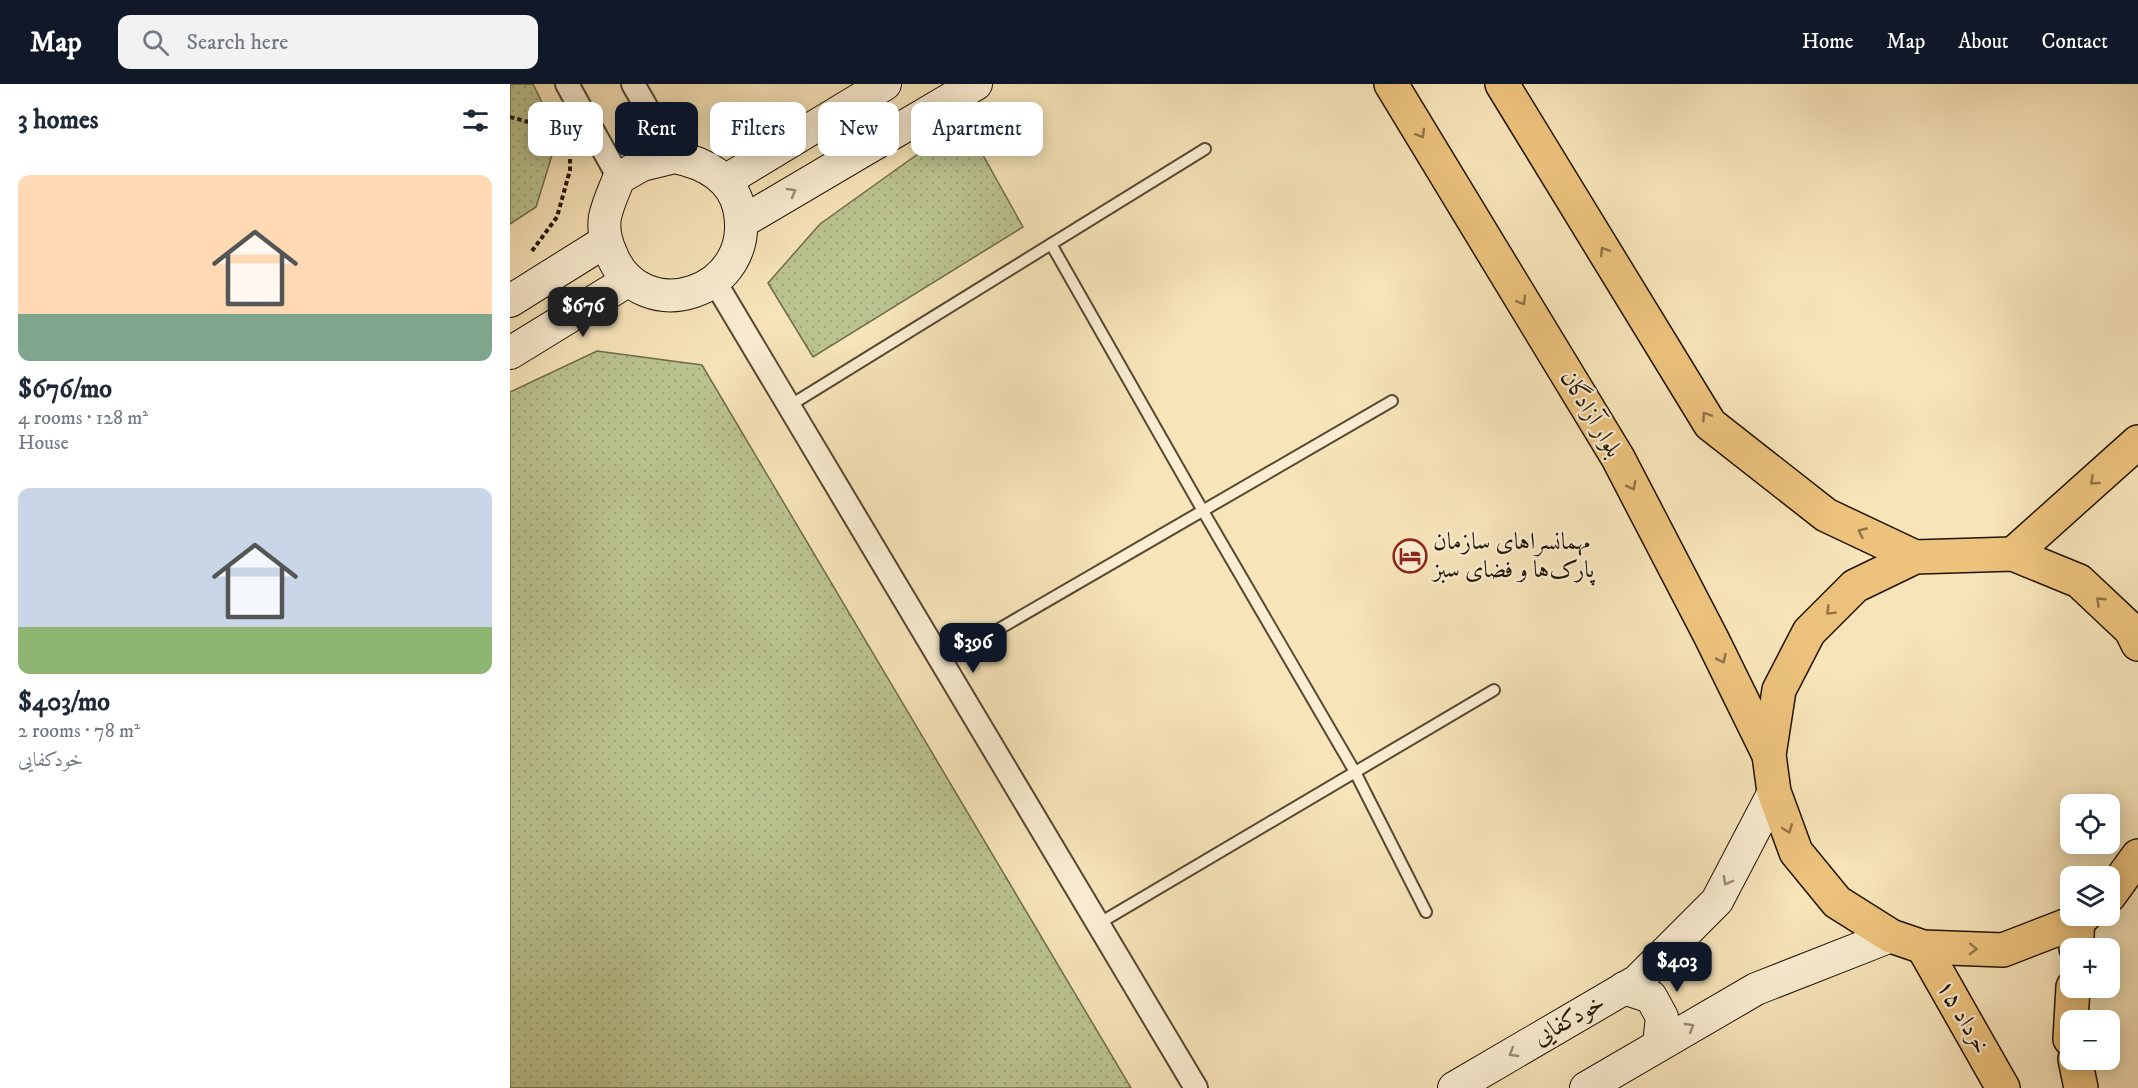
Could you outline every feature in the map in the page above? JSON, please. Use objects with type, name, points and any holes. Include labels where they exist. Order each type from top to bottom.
[{"type":"main road","name":"بلوار آزادگان","points":[[1391,84],[1618,458],[1769,755]]},
{"type":"main road","points":[[1502,84],[1710,424],[1826,515],[1915,557]]},
{"type":"main road","points":[[2013,554],[2138,442]]},
{"type":"main road","points":[[2080,928],[2003,950],[1923,947],[1891,936],[1837,902],[1796,852],[1773,792],[1769,755],[1779,690],[1809,632],[1856,586],[1915,557],[2013,554],[2079,581],[2131,630],[2138,644]]},
{"type":"main road","points":[[2120,888],[2138,856]]},
{"type":"main road","name":"۱۵ خرداد","points":[[1923,947],[2003,1088]]},
{"type":"main road","points":[[2077,1070],[2081,1088]]},
{"type":"street","points":[[567,84],[577,102]]},
{"type":"street","points":[[633,84],[675,157]]},
{"type":"street","points":[[725,181],[885,84]]},
{"type":"street","points":[[742,222],[976,84]]},
{"type":"street","points":[[603,149],[619,178]]},
{"type":"street","points":[[675,157],[707,167],[725,181],[737,200],[742,222],[740,244],[730,265],[715,282],[694,292],[672,296],[649,292],[629,280],[614,263],[606,241],[605,219],[619,178],[642,165],[675,157]]},
{"type":"street","points":[[510,301],[606,241]]},
{"type":"street","points":[[510,353],[629,280]]},
{"type":"street","points":[[715,282],[1196,1088]]},
{"type":"street","name":"خودکفایی","points":[[1454,1088],[1637,981],[1717,901],[1773,792]]},
{"type":"street","points":[[1586,1088],[1756,990],[1891,936]]},
{"type":"street","points":[[1624,988],[1651,997],[1662,1017],[1659,1044]]},
{"type":"lane","points":[[789,406],[1204,149]]},
{"type":"lane","points":[[1051,244],[1355,772],[1426,912]]},
{"type":"lane","points":[[942,662],[1392,401]]},
{"type":"lane","points":[[1098,924],[1494,690]]},
{"type":"path","points":[[510,117],[528,122]]},
{"type":"path","points":[[531,253],[557,217],[570,170],[570,156]]},
{"type":"green space","points":[[510,84],[533,84],[542,102],[528,102],[528,156],[552,156],[536,207],[510,224]]},
{"type":"green space","points":[[915,156],[983,156],[1023,227],[813,357],[768,283],[820,224]]},
{"type":"green space","points":[[597,351],[702,365],[1131,1088],[510,1088],[510,392]]},
{"type":"place","name":"مهمانسراهای سازمان پارک‌ها و فضای سبز","points":[[1410,556]]}]
